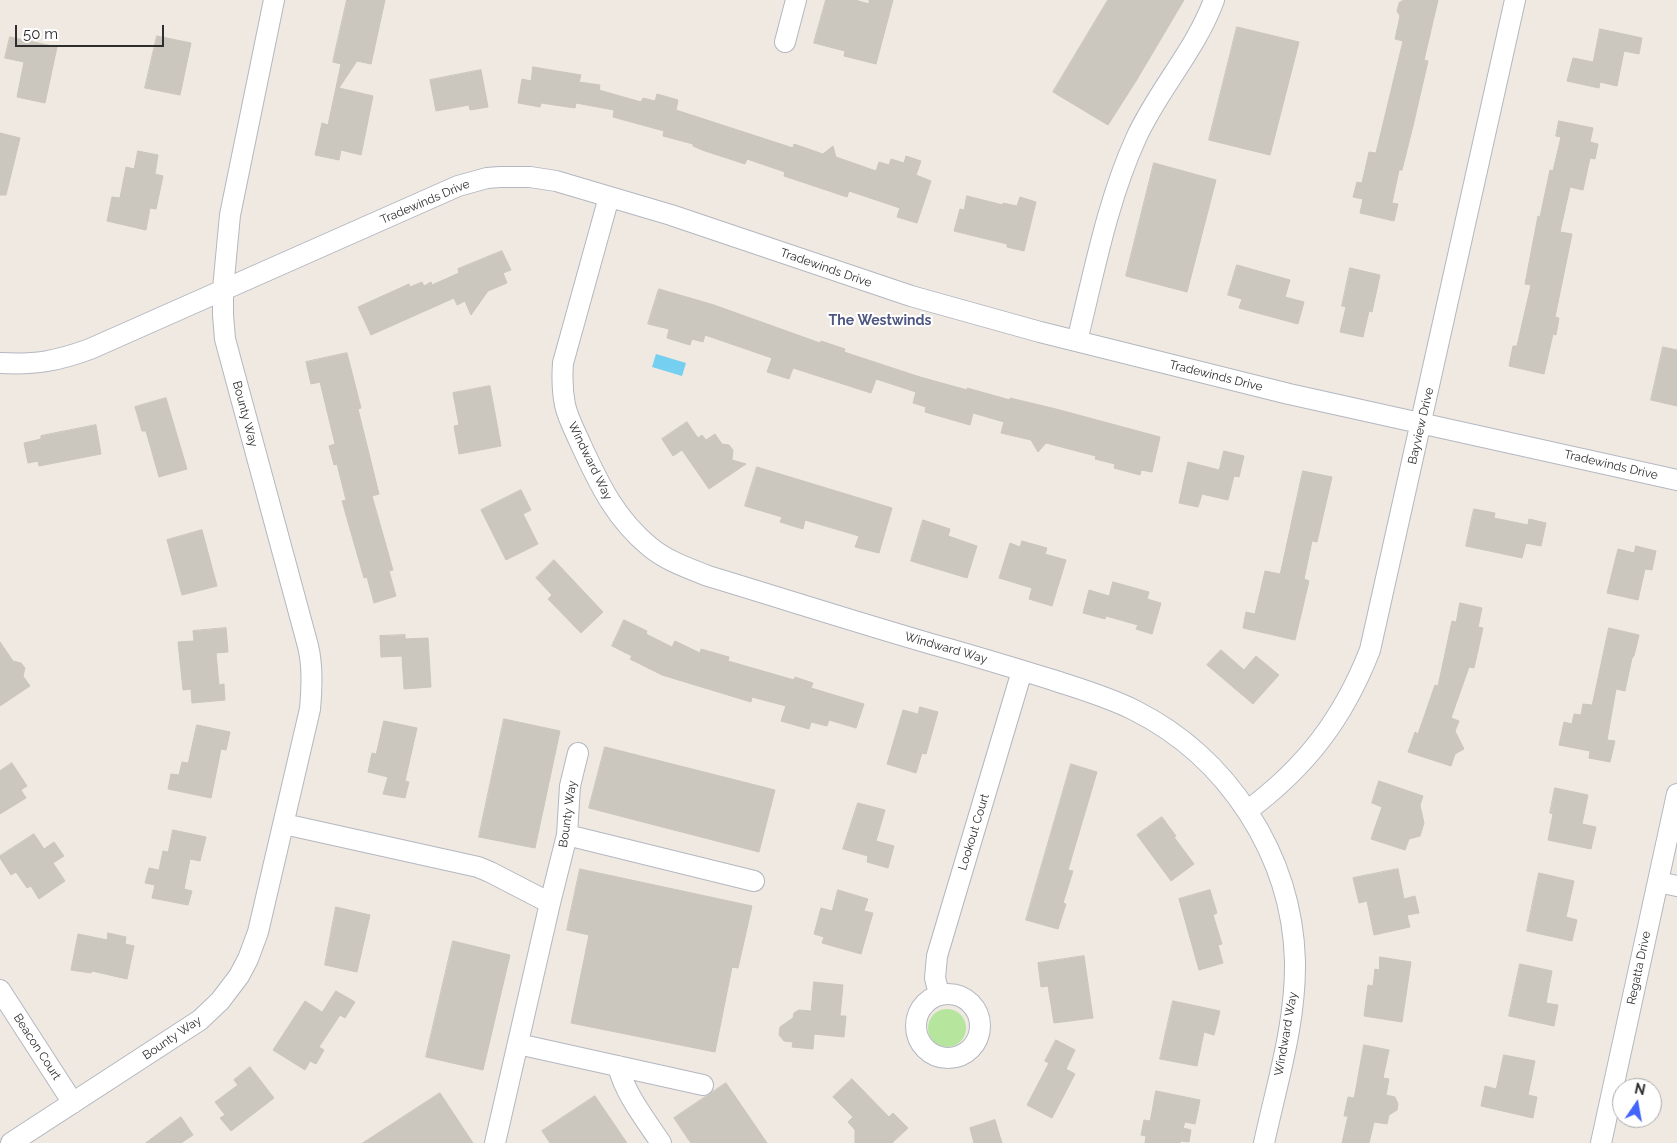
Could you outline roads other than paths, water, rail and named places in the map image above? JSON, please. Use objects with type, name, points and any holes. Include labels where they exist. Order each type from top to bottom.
[{"type":"street","name":"Bounty Way","points":[[11,1143],[192,1026],[224,995],[239,976],[253,948],[284,824],[310,709],[312,693],[311,662],[225,339],[223,315],[223,289],[230,215],[274,0]]},
{"type":"street","points":[[785,42],[796,0]]},
{"type":"street","points":[[1076,342],[1106,225],[1125,165],[1145,121],[1203,24],[1214,0]]},
{"type":"street","name":"Bayview Drive","points":[[1247,811],[1273,791],[1308,756],[1341,712],[1354,688],[1374,636],[1515,0]]},
{"type":"street","name":"Tradewinds Drive","points":[[0,363],[29,364],[61,359],[90,349],[458,186],[500,177],[536,178],[564,183],[671,215],[911,296],[1076,342],[1282,392],[1677,480]]},
{"type":"street","name":"Windward Way","points":[[608,197],[563,363],[562,380],[565,407],[570,422],[607,498],[622,520],[640,538],[667,558],[708,576],[1110,699],[1156,722],[1176,736],[1216,770],[1247,811],[1262,836],[1281,883],[1292,934],[1294,959],[1295,984],[1292,1015],[1264,1143]]},
{"type":"street","name":"Lookout Court","points":[[939,994],[935,978],[937,956],[1022,671]]},
{"type":"street","name":"Bounty Way","points":[[495,1143],[567,835],[570,786],[578,753]]},
{"type":"street","name":"Regatta Drive","points":[[1600,1143],[1668,884],[1677,794]]},
{"type":"street","points":[[284,824],[478,867],[550,903]]},
{"type":"street","points":[[567,835],[754,880]]},
{"type":"street","name":"Beacon Court","points":[[0,990],[74,1103]]},
{"type":"street","points":[[518,1044],[703,1085]]},
{"type":"street","points":[[618,1066],[621,1080],[661,1143]]},
{"type":"water","points":[[656,354],[686,363],[682,376],[652,367]]},
{"type":"district","name":"The Westwinds","points":[[880,321]]}]
